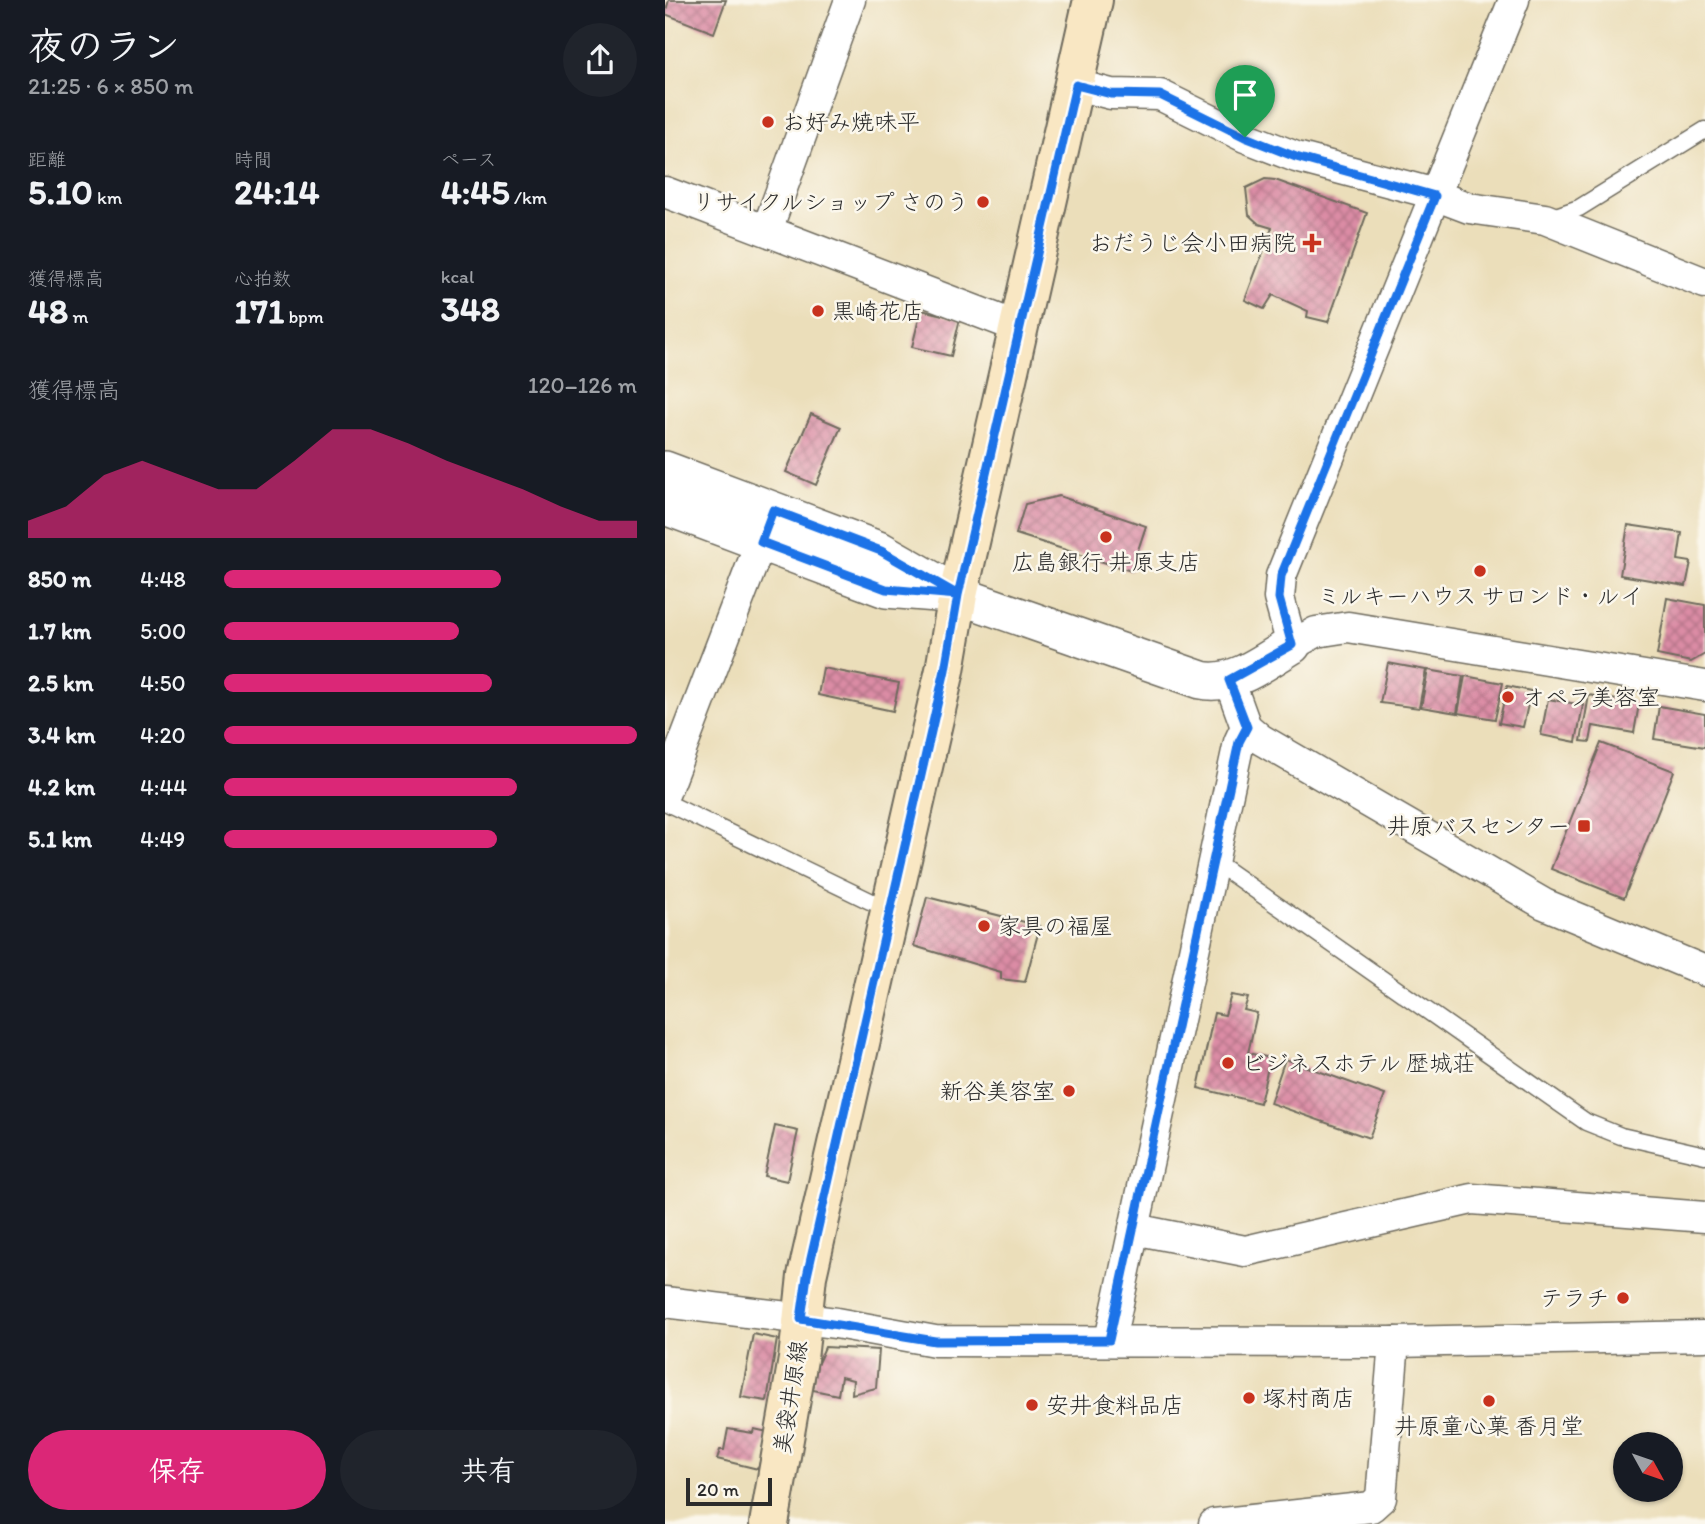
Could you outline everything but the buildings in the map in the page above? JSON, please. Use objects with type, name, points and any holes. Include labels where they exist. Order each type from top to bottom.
[{"type":"main road","name":"美袋井原線","points":[[769,1524],[798,1359],[807,1276],[945,670],[958,595],[1076,85],[1093,0]]},
{"type":"street","points":[[767,229],[850,0]]},
{"type":"street","points":[[1292,645],[1279,598],[1281,576],[1514,0]]},
{"type":"street","points":[[1076,85],[1111,94],[1160,95],[1245,137],[1296,157],[1469,208],[1545,219],[1705,282]]},
{"type":"street","points":[[665,192],[1018,327]]},
{"type":"street","points":[[665,470],[767,526]]},
{"type":"street","points":[[665,506],[881,551],[958,595],[1215,683],[1229,680],[1316,632],[1348,627],[1705,686]]},
{"type":"street","points":[[665,792],[767,526]]},
{"type":"street","points":[[1229,680],[1247,727],[1260,738],[1544,904],[1705,971]]},
{"type":"street","points":[[1109,1340],[1211,859],[1239,742],[1247,727]]},
{"type":"street","points":[[1134,1229],[1245,1251],[1472,1199],[1705,1217]]},
{"type":"street","points":[[665,1302],[801,1319],[935,1341],[1394,1342],[1705,1336]]},
{"type":"street","points":[[1214,1524],[1370,1516],[1381,1498],[1394,1342]]},
{"type":"lane","points":[[1545,219],[1579,208],[1705,130]]},
{"type":"lane","points":[[665,802],[870,901],[891,908]]},
{"type":"lane","points":[[1211,859],[1586,1122],[1621,1136],[1705,1155]]},
{"type":"place","name":"お好み焼味平","points":[[768,122]]},
{"type":"place","name":"リサイクルショップ さのう","points":[[983,202]]},
{"type":"place","name":"おだうじ会小田病院","points":[[1312,243]]},
{"type":"place","name":"黒崎花店","points":[[818,311]]},
{"type":"place","name":"広島銀行 井原支店","points":[[1106,537]]},
{"type":"place","name":"ミルキーハウス サロンド・ルイ","points":[[1480,571]]},
{"type":"place","name":"オペラ美容室","points":[[1508,697]]},
{"type":"place","name":"井原バスセンター","points":[[1584,826]]},
{"type":"place","name":"家具の福屋","points":[[984,926]]},
{"type":"place","name":"ビジネスホテル 歴城荘","points":[[1228,1063]]},
{"type":"place","name":"新谷美容室","points":[[1069,1091]]},
{"type":"place","name":"テラチ","points":[[1623,1298]]},
{"type":"place","name":"塚村商店","points":[[1249,1398]]},
{"type":"place","name":"井原童心菓 香月堂","points":[[1489,1401]]},
{"type":"place","name":"安井食料品店","points":[[1032,1405]]},
{"type":"route","points":[[1245,137],[1160,95],[1111,94],[1076,85],[958,595],[886,589],[761,542],[773,510],[881,551],[958,595],[945,670],[807,1276],[801,1319],[935,1341],[1109,1340],[1211,859],[1239,742],[1247,727],[1234,699],[1229,680],[1292,645],[1279,598],[1281,576],[1435,196],[1296,157],[1245,137]]}]
